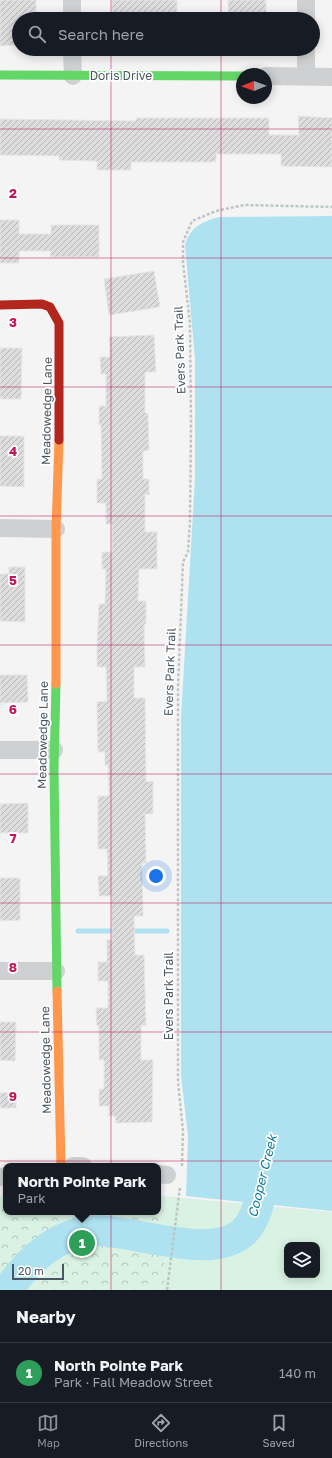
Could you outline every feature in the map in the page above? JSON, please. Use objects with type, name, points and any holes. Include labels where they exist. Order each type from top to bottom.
[{"type":"street","points":[[72,0],[72,12]]},
{"type":"street","points":[[306,0],[306,12]]},
{"type":"street","points":[[72,56],[73,76]]},
{"type":"street","points":[[306,56],[306,76]]},
{"type":"street","name":"Doris Drive","points":[[0,75],[236,76]]},
{"type":"street","points":[[272,76],[332,76]]},
{"type":"street","name":"Meadowedge Lane","points":[[0,305],[42,304],[50,307],[58,323],[59,425],[56,528],[58,629],[54,750],[60,1163]]},
{"type":"street","points":[[0,528],[56,528]]},
{"type":"street","points":[[0,750],[54,750]]},
{"type":"street","points":[[0,971],[56,971]]},
{"type":"path","name":"Evers Park Trail","points":[[167,1290],[177,1214],[172,1176],[183,1131],[178,1082],[178,688],[183,562],[188,552],[190,521],[191,422],[190,323],[182,263],[183,242],[192,221],[216,211],[244,205],[332,207]]},
{"type":"green space","points":[[3,1196],[3,1215],[161,1215],[162,1196],[165,1290],[0,1290],[0,1197]]},
{"type":"green space","points":[[162,1196],[332,1212],[332,1290],[165,1290]]},
{"type":"water","points":[[332,216],[332,1211],[186,1196],[188,1136],[181,1076],[181,717],[195,478],[195,359],[185,245],[194,229],[203,223],[220,217]]},
{"type":"building","points":[[0,0],[36,0],[36,12],[12,12],[12,45],[0,46]]},
{"type":"building","points":[[112,0],[177,0],[177,12],[112,12]]},
{"type":"building","points":[[228,0],[266,0],[266,12],[229,12]]},
{"type":"building","points":[[298,116],[332,118],[332,167],[281,166],[281,154],[216,154],[216,162],[131,162],[131,170],[97,170],[97,161],[59,160],[59,156],[0,155],[0,119],[136,121],[136,118],[269,118],[269,135],[299,135]]},
{"type":"building","points":[[0,220],[19,220],[19,234],[51,234],[51,225],[99,225],[99,257],[50,257],[51,251],[19,251],[19,263],[0,263]]},
{"type":"building","points":[[154,271],[160,307],[109,315],[104,279]]},
{"type":"building","points":[[154,335],[156,372],[145,372],[145,413],[148,414],[149,450],[143,451],[143,479],[149,479],[149,495],[145,494],[145,532],[157,532],[157,569],[139,569],[138,601],[146,601],[146,624],[144,624],[145,667],[134,667],[134,698],[145,698],[146,782],[153,781],[153,814],[145,814],[146,863],[142,863],[143,916],[134,916],[135,955],[144,955],[146,1025],[141,1026],[141,1060],[153,1060],[152,1122],[116,1123],[115,1116],[109,1116],[109,1106],[99,1106],[99,1089],[104,1089],[104,1060],[99,1060],[99,1026],[97,1026],[96,1008],[108,1008],[108,981],[98,981],[98,962],[107,962],[107,940],[112,940],[111,896],[99,896],[98,876],[108,876],[107,849],[98,849],[98,796],[109,796],[108,765],[105,765],[105,752],[98,752],[97,702],[107,701],[106,667],[97,667],[97,647],[99,604],[105,604],[106,569],[102,569],[102,552],[112,552],[112,524],[106,524],[106,503],[97,503],[97,479],[102,479],[101,425],[99,425],[99,406],[106,406],[106,374],[101,374],[100,357],[110,357],[109,337]]},
{"type":"building","points":[[0,348],[22,348],[21,399],[0,399]]},
{"type":"building","points":[[0,436],[24,436],[24,487],[0,486]]},
{"type":"building","points":[[9,567],[25,567],[25,622],[0,621],[0,574],[9,574]]},
{"type":"building","points":[[0,675],[27,675],[28,702],[0,703]]},
{"type":"building","points":[[28,803],[28,833],[0,833],[0,804]]},
{"type":"building","points":[[0,878],[20,878],[20,920],[0,921]]},
{"type":"building","points":[[0,1022],[16,1022],[15,1061],[0,1060]]},
{"type":"building","points":[[16,1092],[16,1108],[0,1108],[0,1093]]},
{"type":"waterway","points":[[78,931],[117,931]]},
{"type":"waterway","points":[[129,931],[167,931]]},
{"type":"waterway","name":"Cooper Creek","points":[[8,1290],[33,1259],[55,1243],[80,1233],[93,1231],[110,1232],[196,1245],[217,1244],[234,1238],[248,1227],[256,1213],[265,1163]]},
{"type":"traffic: fast","points":[[0,75],[236,76]]},
{"type":"traffic: fast","points":[[56,684],[54,768],[57,991]]},
{"type":"traffic: slow","points":[[56,684],[56,529],[59,440]]},
{"type":"traffic: slow","points":[[57,991],[61,1163]]},
{"type":"traffic: jam","points":[[0,305],[42,304],[50,307],[59,323],[59,440]]},
{"type":"place","name":"North Pointe Park","points":[[82,1243]]}]
